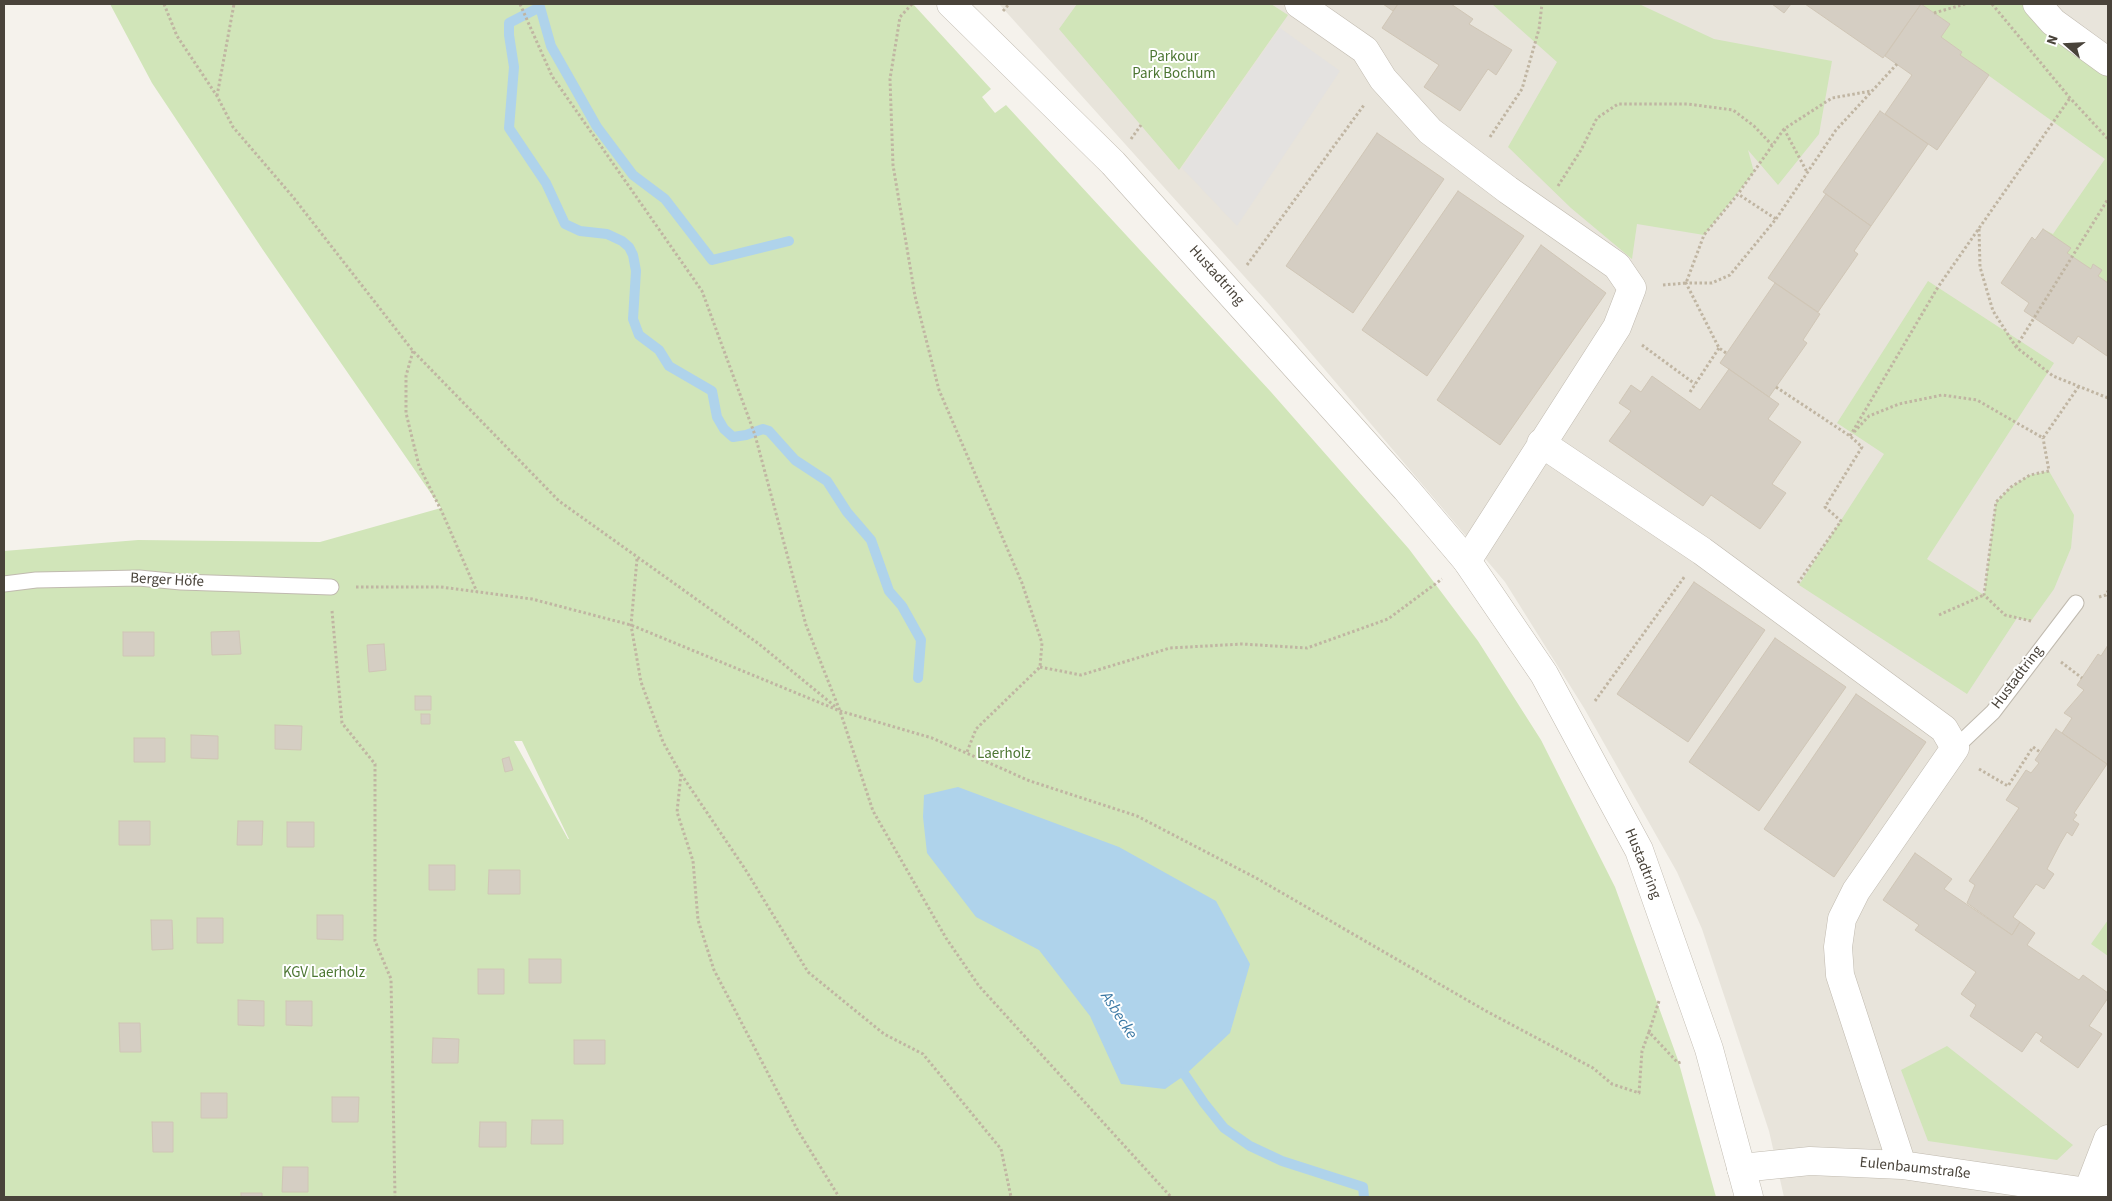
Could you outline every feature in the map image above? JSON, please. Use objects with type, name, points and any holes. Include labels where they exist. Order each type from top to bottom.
[{"type":"street","name":"Hustadtring","points":[[952,4],[1106,156],[1229,290],[1467,561],[1544,674],[1639,850],[1709,1049],[1749,1197]]},
{"type":"street","points":[[1299,4],[1365,50],[1383,79],[1430,132],[1474,162],[1508,190],[1617,266],[1632,288],[1617,327],[1467,561]]},
{"type":"street","points":[[2037,4],[2053,22],[2108,62]]},
{"type":"street","points":[[1541,443],[1702,551],[1944,729],[1954,748]]},
{"type":"street","name":"Hustadtring","points":[[1902,1165],[1840,974],[1838,947],[1842,919],[1856,891],[1954,748]]},
{"type":"street","name":"Eulenbaumstraße","points":[[1741,1168],[1810,1161],[1902,1165],[2098,1193],[2108,1139]]},
{"type":"lane","name":"Berger Höfe","points":[[4,584],[36,580],[140,578],[181,582],[331,587]]},
{"type":"lane","name":"Hustadtring","points":[[1954,748],[1993,712],[2076,602]]},
{"type":"path","points":[[164,4],[177,36],[217,96],[233,127],[293,197],[413,351],[559,501],[759,644],[840,711]]},
{"type":"path","points":[[217,96],[234,4]]},
{"type":"path","points":[[520,4],[552,76],[702,291],[755,435],[806,625],[840,711],[873,811],[946,938],[980,986],[1171,1197]]},
{"type":"path","points":[[912,4],[900,17],[890,79],[893,165],[916,296],[939,390],[1025,591],[1042,643],[1040,667],[976,729],[966,752]]},
{"type":"path","points":[[1474,162],[1522,89],[1539,29],[1542,4]]},
{"type":"path","points":[[1934,13],[1965,4]]},
{"type":"path","points":[[1992,4],[2070,98],[2108,139]]},
{"type":"path","points":[[1632,288],[1686,283],[1712,283],[1730,275],[1776,219],[1836,130],[1897,64]]},
{"type":"path","points":[[1229,290],[1383,79]]},
{"type":"path","points":[[1726,353],[1719,348],[1686,283],[1704,235],[1738,194],[1784,129],[1832,98],[1871,91]]},
{"type":"path","points":[[1850,436],[1938,286],[2070,98]]},
{"type":"path","points":[[1541,213],[1581,150],[1597,118],[1618,104],[1688,104],[1732,110],[1754,126],[1772,145]]},
{"type":"path","points":[[1784,129],[1807,172]]},
{"type":"path","points":[[1738,194],[1776,219]]},
{"type":"path","points":[[2016,347],[2108,199]]},
{"type":"path","points":[[1979,229],[1980,266],[1993,311],[2016,347],[2053,376],[2108,398]]},
{"type":"path","points":[[1617,327],[1695,384]]},
{"type":"path","points":[[1690,392],[1719,348]]},
{"type":"path","points":[[413,351],[406,376],[406,413],[419,466],[442,512],[477,592]]},
{"type":"path","points":[[1984,595],[1996,502],[2011,487],[2030,475],[2049,471],[2043,438],[2079,386]]},
{"type":"path","points":[[1776,387],[1850,436],[1862,448],[1825,507],[1841,522],[1802,578]]},
{"type":"path","points":[[1850,436],[1869,416],[1899,404],[1942,395],[1978,400],[2043,438]]},
{"type":"path","points":[[638,559],[631,625],[640,682],[663,742],[681,774],[745,869],[808,972],[884,1034],[923,1054],[1001,1149],[1011,1197]]},
{"type":"path","points":[[1040,667],[1081,674],[1170,648],[1242,644],[1307,648],[1388,619],[1467,561]]},
{"type":"path","points":[[1574,729],[1686,575]]},
{"type":"path","points":[[395,1197],[392,979],[375,941],[375,764],[342,723],[331,587],[441,587],[532,599],[631,625],[840,711],[908,730],[966,752],[1030,781],[1137,816],[1258,880],[1486,1011],[1593,1068],[1612,1084],[1639,1093],[1642,1051],[1655,1014]]},
{"type":"path","points":[[1939,616],[1984,595]]},
{"type":"path","points":[[1984,595],[2005,615],[2031,621],[2055,630]]},
{"type":"path","points":[[2057,659],[2082,678]]},
{"type":"path","points":[[1975,767],[2008,786],[2032,747],[2040,752]]},
{"type":"path","points":[[681,774],[677,812],[693,861],[698,920],[714,970],[797,1129],[839,1197]]},
{"type":"path","points":[[1649,1032],[1678,1063],[1709,1049]]},
{"type":"shaded area","points":[[999,4],[2108,4],[2108,1197],[1784,1197],[1769,1131],[1702,929],[1677,872],[1584,708],[1505,582],[1270,305]]},
{"type":"shaded area","points":[[1280,28],[1340,71],[1237,226],[1182,168]]},
{"type":"green space","name":"Laerholz","points":[[110,4],[913,4],[991,89],[982,97],[995,113],[1006,105],[1271,392],[1409,549],[1478,641],[1541,740],[1615,887],[1678,1060],[1716,1197],[4,1197],[4,551],[138,540],[320,542],[441,508],[263,250],[152,83]],"holes":[[[514,741],[522,741],[569,839]]]},
{"type":"green space","name":"Parkour Park Bochum","points":[[1077,4],[1271,4],[1288,15],[1179,170],[1059,29]]},
{"type":"green space","points":[[1492,4],[1639,4],[1714,39],[1832,61],[1819,134],[1778,185],[1748,150],[1754,172],[1704,235],[1637,224],[1632,259],[1571,208],[1508,147],[1557,62]]},
{"type":"green space","points":[[1921,4],[2037,4],[2108,62],[2108,283],[2098,276],[2102,270],[2093,265],[2091,269],[2067,253],[2070,248],[2043,229],[2053,234],[2105,159],[1960,55],[1961,51],[1941,37],[1950,24]]},
{"type":"green space","points":[[1928,281],[2054,363],[1927,559],[1984,595],[1996,502],[2011,487],[2030,475],[2049,471],[2074,515],[2071,548],[2054,589],[2031,621],[2017,618],[1967,694],[1799,585],[1884,454],[1837,423]]},
{"type":"green space","points":[[2108,920],[2108,956],[2091,944]]},
{"type":"green space","points":[[1947,1046],[2073,1145],[2057,1160],[1928,1141],[1901,1070]]},
{"type":"water","points":[[958,787],[1119,847],[1216,901],[1250,964],[1230,1033],[1185,1075],[1165,1089],[1121,1084],[1090,1016],[1039,950],[976,917],[927,853],[923,817],[924,795]]},
{"type":"building","points":[[1383,4],[1398,4],[1393,11]]},
{"type":"building","points":[[1398,4],[1451,4],[1473,19],[1469,24],[1512,50],[1496,75],[1488,69],[1460,111],[1424,87],[1439,65],[1382,28]]},
{"type":"building","points":[[1772,4],[1791,4],[1784,13]]},
{"type":"building","points":[[1805,4],[1921,4],[1883,58]]},
{"type":"building","points":[[1921,4],[1950,24],[1941,37],[1962,52],[1960,55],[1989,75],[1937,150],[1885,114],[1912,75],[1885,56]]},
{"type":"building","points":[[1880,111],[1928,144],[1871,226],[1823,192]]},
{"type":"building","points":[[1377,133],[1444,179],[1353,313],[1286,266]]},
{"type":"building","points":[[1458,191],[1524,236],[1427,376],[1362,330]]},
{"type":"building","points":[[1826,194],[1871,226],[1854,251],[1858,254],[1818,312],[1768,278]]},
{"type":"building","points":[[2043,229],[2071,248],[2067,253],[2091,269],[2093,264],[2102,270],[2098,276],[2108,283],[2107,356],[2078,336],[2073,344],[2024,311],[2029,303],[2001,283],[2032,237],[2035,240]]},
{"type":"building","points":[[1541,245],[1606,293],[1500,445],[1437,400]]},
{"type":"building","points":[[1775,283],[1820,314],[1803,340],[1807,343],[1769,397],[1720,363]]},
{"type":"building","points":[[1729,369],[1779,404],[1768,419],[1801,442],[1772,484],[1786,493],[1760,529],[1711,495],[1703,506],[1609,441],[1631,411],[1619,403],[1631,385],[1641,392],[1652,376],[1700,410]]},
{"type":"building","points":[[1694,582],[1765,630],[1688,742],[1617,694]]},
{"type":"building","points":[[239,631],[241,654],[212,655],[211,632]]},
{"type":"building","points":[[123,632],[154,632],[154,656],[123,656]]},
{"type":"building","points":[[1775,638],[1846,687],[1759,811],[1689,762]]},
{"type":"building","points":[[384,644],[386,670],[369,672],[367,645]]},
{"type":"building","points":[[2108,645],[2107,764],[2062,733],[2072,718],[2064,713],[2084,690],[2077,685],[2098,654],[2101,656]]},
{"type":"building","points":[[1856,694],[1926,742],[1834,877],[1764,829]]},
{"type":"building","points":[[415,696],[431,696],[431,710],[415,710]]},
{"type":"building","points":[[421,714],[430,714],[430,724],[421,724]]},
{"type":"building","points":[[275,725],[302,726],[301,750],[275,749]]},
{"type":"building","points":[[2056,729],[2107,764],[2074,813],[2077,815],[2073,820],[2079,824],[2072,836],[2067,832],[2047,869],[2054,874],[2044,889],[2036,884],[2013,917],[2020,922],[2012,935],[1967,903],[1975,885],[1969,881],[2019,808],[2006,800],[2026,770],[2031,773],[2039,763],[2035,760]]},
{"type":"building","points":[[191,735],[218,736],[218,759],[191,758]]},
{"type":"building","points":[[134,738],[165,738],[165,762],[134,762]]},
{"type":"building","points":[[509,757],[513,770],[505,772],[502,759]]},
{"type":"building","points":[[119,821],[150,821],[150,845],[119,845]]},
{"type":"building","points":[[238,821],[263,821],[262,845],[237,845]]},
{"type":"building","points":[[287,822],[314,822],[314,847],[287,847]]},
{"type":"building","points":[[1915,853],[1952,879],[1944,889],[2012,935],[2020,922],[2035,933],[2027,945],[2079,980],[2083,975],[2108,993],[2108,998],[2089,1026],[2102,1034],[2078,1068],[2040,1041],[2043,1037],[2036,1032],[2022,1052],[1970,1016],[1976,1005],[1961,994],[1976,972],[1915,930],[1919,925],[1883,900]]},
{"type":"building","points":[[429,865],[455,865],[455,890],[429,890]]},
{"type":"building","points":[[489,870],[520,870],[520,894],[488,894]]},
{"type":"building","points":[[317,915],[343,915],[343,940],[317,939]]},
{"type":"building","points":[[197,918],[223,918],[223,943],[197,943]]},
{"type":"building","points":[[151,920],[172,920],[173,949],[152,950]]},
{"type":"building","points":[[529,959],[561,959],[561,983],[529,983]]},
{"type":"building","points":[[478,969],[504,969],[504,994],[478,994]]},
{"type":"building","points":[[238,1000],[264,1001],[264,1026],[238,1025]]},
{"type":"building","points":[[286,1001],[312,1001],[312,1026],[286,1025]]},
{"type":"building","points":[[119,1023],[140,1023],[141,1052],[120,1052]]},
{"type":"building","points":[[433,1038],[459,1039],[458,1063],[432,1063]]},
{"type":"building","points":[[574,1040],[605,1040],[605,1064],[574,1064]]},
{"type":"building","points":[[201,1093],[227,1093],[227,1118],[201,1118]]},
{"type":"building","points":[[332,1097],[359,1097],[358,1122],[332,1122]]},
{"type":"building","points":[[532,1120],[563,1120],[563,1144],[531,1144]]},
{"type":"building","points":[[152,1122],[173,1122],[173,1152],[153,1152]]},
{"type":"building","points":[[480,1122],[506,1122],[506,1147],[479,1147]]},
{"type":"building","points":[[283,1167],[308,1167],[308,1192],[282,1192]]},
{"type":"building","points":[[241,1193],[262,1193],[262,1197],[241,1197]]},
{"type":"waterway","points":[[539,4],[540,7],[509,23],[514,67],[509,128],[546,183],[565,224],[580,231],[607,234],[622,241],[629,247],[633,255],[636,271],[633,319],[639,335],[659,350],[669,366],[712,391],[717,417],[724,429],[733,437],[763,429],[769,431],[795,460],[827,481],[847,512],[871,540],[889,591],[902,606],[921,640],[918,678]]},
{"type":"waterway","points":[[540,7],[551,46],[597,127],[633,175],[665,199],[712,260],[789,241]]},
{"type":"waterway","name":"Asbecke","points":[[1174,1068],[1185,1075],[1224,1128],[1250,1146],[1282,1161],[1363,1187],[1364,1197]]},
{"type":"park label","name":"KGV Laerholz","points":[[324,974]]}]
